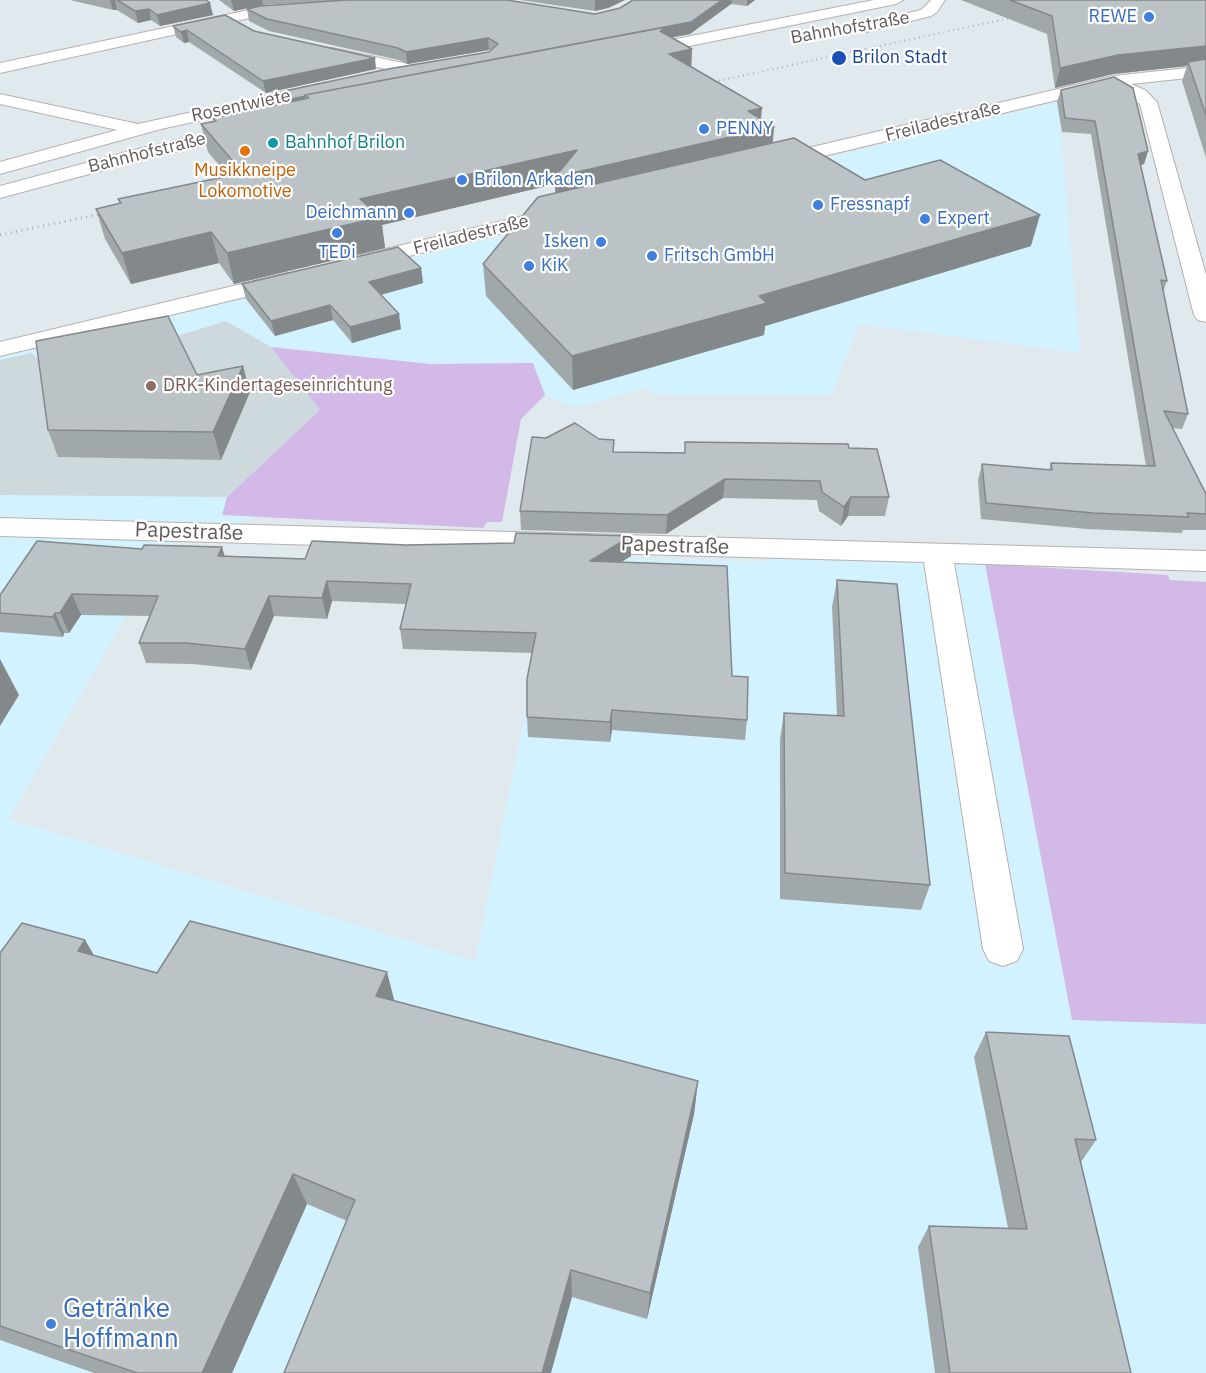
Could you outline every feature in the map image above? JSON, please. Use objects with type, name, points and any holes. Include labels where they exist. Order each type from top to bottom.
[{"type":"street","points":[[0,68],[273,10],[343,6],[376,0]]},
{"type":"street","points":[[780,7],[825,0]]},
{"type":"street","name":"Bahnhofstraße","points":[[626,54],[896,0]]},
{"type":"street","name":"Bahnhofstraße","points":[[853,30],[926,13],[938,0]]},
{"type":"street","points":[[213,6],[251,32]]},
{"type":"street","name":"Bahnhofstraße","points":[[690,41],[776,41]]},
{"type":"street","points":[[319,50],[418,69],[367,79]]},
{"type":"street","name":"Freiladestraße","points":[[753,167],[1113,81],[1206,71]]},
{"type":"street","name":"Freiladestraße","points":[[1152,76],[1206,78]]},
{"type":"street","points":[[1113,81],[1139,94],[1148,102],[1206,315]]},
{"type":"street","name":"Rosentwiete","points":[[0,168],[138,129],[345,84]]},
{"type":"street","points":[[0,99],[138,129]]},
{"type":"street","name":"Bahnhofstraße","points":[[0,192],[170,147],[271,124]]},
{"type":"street","name":"Freiladestraße","points":[[344,266],[575,210]]},
{"type":"street","points":[[0,349],[309,274]]},
{"type":"street","name":"Papestraße","points":[[0,527],[1206,561]]},
{"type":"street","points":[[937,554],[1003,949]]},
{"type":"shaded area","points":[[1058,102],[1080,353],[859,324],[831,396],[656,394],[648,388],[582,406],[567,405],[545,395],[532,363],[430,364],[272,348],[320,410],[222,515],[258,517],[167,545],[9,819],[475,961],[557,556],[771,562],[771,559],[985,564],[1072,1019],[1206,1024],[1206,1373],[0,1373],[0,357]]},
{"type":"shaded area","name":"DRK-Kindertageseinrichtung","points":[[226,321],[271,347],[320,410],[227,497],[0,495],[0,360],[32,353],[39,361],[174,337]]},
{"type":"shaded area","points":[[271,347],[430,364],[533,363],[545,395],[521,419],[502,522],[487,522],[483,528],[222,515],[227,497],[320,410]]},
{"type":"shaded area","points":[[985,564],[1168,575],[1170,580],[1206,582],[1206,1024],[1072,1020]]},
{"type":"building","points":[[117,0],[206,0],[210,3],[157,15],[149,9],[135,11]]},
{"type":"building","points":[[346,0],[507,0],[595,14],[620,8],[633,0],[722,0],[691,22],[291,99],[280,92],[388,69],[489,52],[498,44],[488,38],[406,52],[398,48],[267,19],[247,9]]},
{"type":"building","name":"REWE","points":[[1010,0],[1206,0],[1206,46],[1118,55],[1060,68],[1052,16]]},
{"type":"building","points":[[225,15],[254,31],[375,58],[263,81],[187,30],[181,32],[173,26]]},
{"type":"building","points":[[666,27],[660,31],[692,49],[669,54],[762,108],[748,111],[774,127],[555,177],[577,150],[360,199],[381,217],[227,253],[211,232],[122,253],[96,209],[121,203],[118,199],[243,173],[201,124],[216,121],[213,118],[309,98],[305,95]]},
{"type":"building","points":[[1206,59],[1206,115],[1188,62]]},
{"type":"building","points":[[1114,77],[1133,88],[1148,151],[1138,154],[1167,281],[1161,280],[1188,414],[1164,411],[1206,494],[1206,514],[1187,513],[1189,517],[1093,513],[986,503],[982,464],[1052,470],[1051,463],[1155,466],[1095,121],[1065,118],[1061,90]]},
{"type":"building","points":[[794,138],[865,180],[940,160],[1040,215],[759,296],[767,303],[572,356],[483,264],[538,197]]},
{"type":"building","points":[[398,247],[421,268],[369,282],[399,314],[350,327],[330,305],[271,321],[242,284]]},
{"type":"building","points":[[168,316],[197,375],[243,366],[213,432],[48,430],[36,341]]},
{"type":"building","points":[[575,423],[599,439],[614,440],[613,452],[685,453],[685,442],[848,444],[849,448],[877,449],[889,497],[851,497],[844,507],[822,492],[820,481],[725,479],[667,515],[520,511],[532,437],[546,438]]},
{"type":"building","points":[[516,533],[631,536],[590,561],[727,566],[732,676],[748,677],[747,720],[612,710],[610,722],[527,717],[527,679],[536,633],[400,629],[411,584],[327,581],[322,598],[269,596],[245,649],[186,643],[139,643],[158,596],[72,594],[60,613],[55,613],[53,617],[0,613],[0,595],[37,541],[142,549],[144,545],[222,547],[218,556],[305,559],[312,541],[406,545],[514,543]]},
{"type":"building","points":[[837,580],[897,584],[930,885],[785,873],[784,713],[844,716]]},
{"type":"building","points":[[190,921],[387,972],[376,996],[698,1081],[650,1293],[571,1270],[542,1373],[284,1373],[355,1200],[293,1174],[202,1373],[137,1373],[0,1326],[0,953],[22,923],[85,940],[78,951],[157,973]]},
{"type":"building","points":[[986,1032],[1069,1036],[1096,1140],[1075,1139],[1131,1373],[950,1373],[929,1226],[1027,1229]]},
{"type":"railway","points":[[699,85],[1024,15]]},
{"type":"railway","points":[[0,235],[115,211]]},
{"type":"place","name":"REWE","points":[[1149,17]]},
{"type":"place","name":"Brilon Stadt","points":[[839,58]]},
{"type":"place","name":"PENNY","points":[[704,129]]},
{"type":"place","name":"Bahnhof Brilon","points":[[273,143]]},
{"type":"place","name":"Musikkneipe Lokomotive","points":[[245,151]]},
{"type":"place","name":"Brilon Arkaden","points":[[462,180]]},
{"type":"place","name":"Fressnapf","points":[[818,205]]},
{"type":"place","name":"Deichmann","points":[[409,213]]},
{"type":"place","name":"Expert","points":[[925,219]]},
{"type":"place","name":"TEDi","points":[[337,233]]},
{"type":"place","name":"Isken","points":[[601,242]]},
{"type":"place","name":"Fritsch GmbH","points":[[652,256]]},
{"type":"place","name":"KiK","points":[[529,266]]},
{"type":"place","name":"DRK-Kindertageseinrichtung","points":[[151,386]]},
{"type":"place","name":"Getränke Hoffmann","points":[[51,1324]]}]
